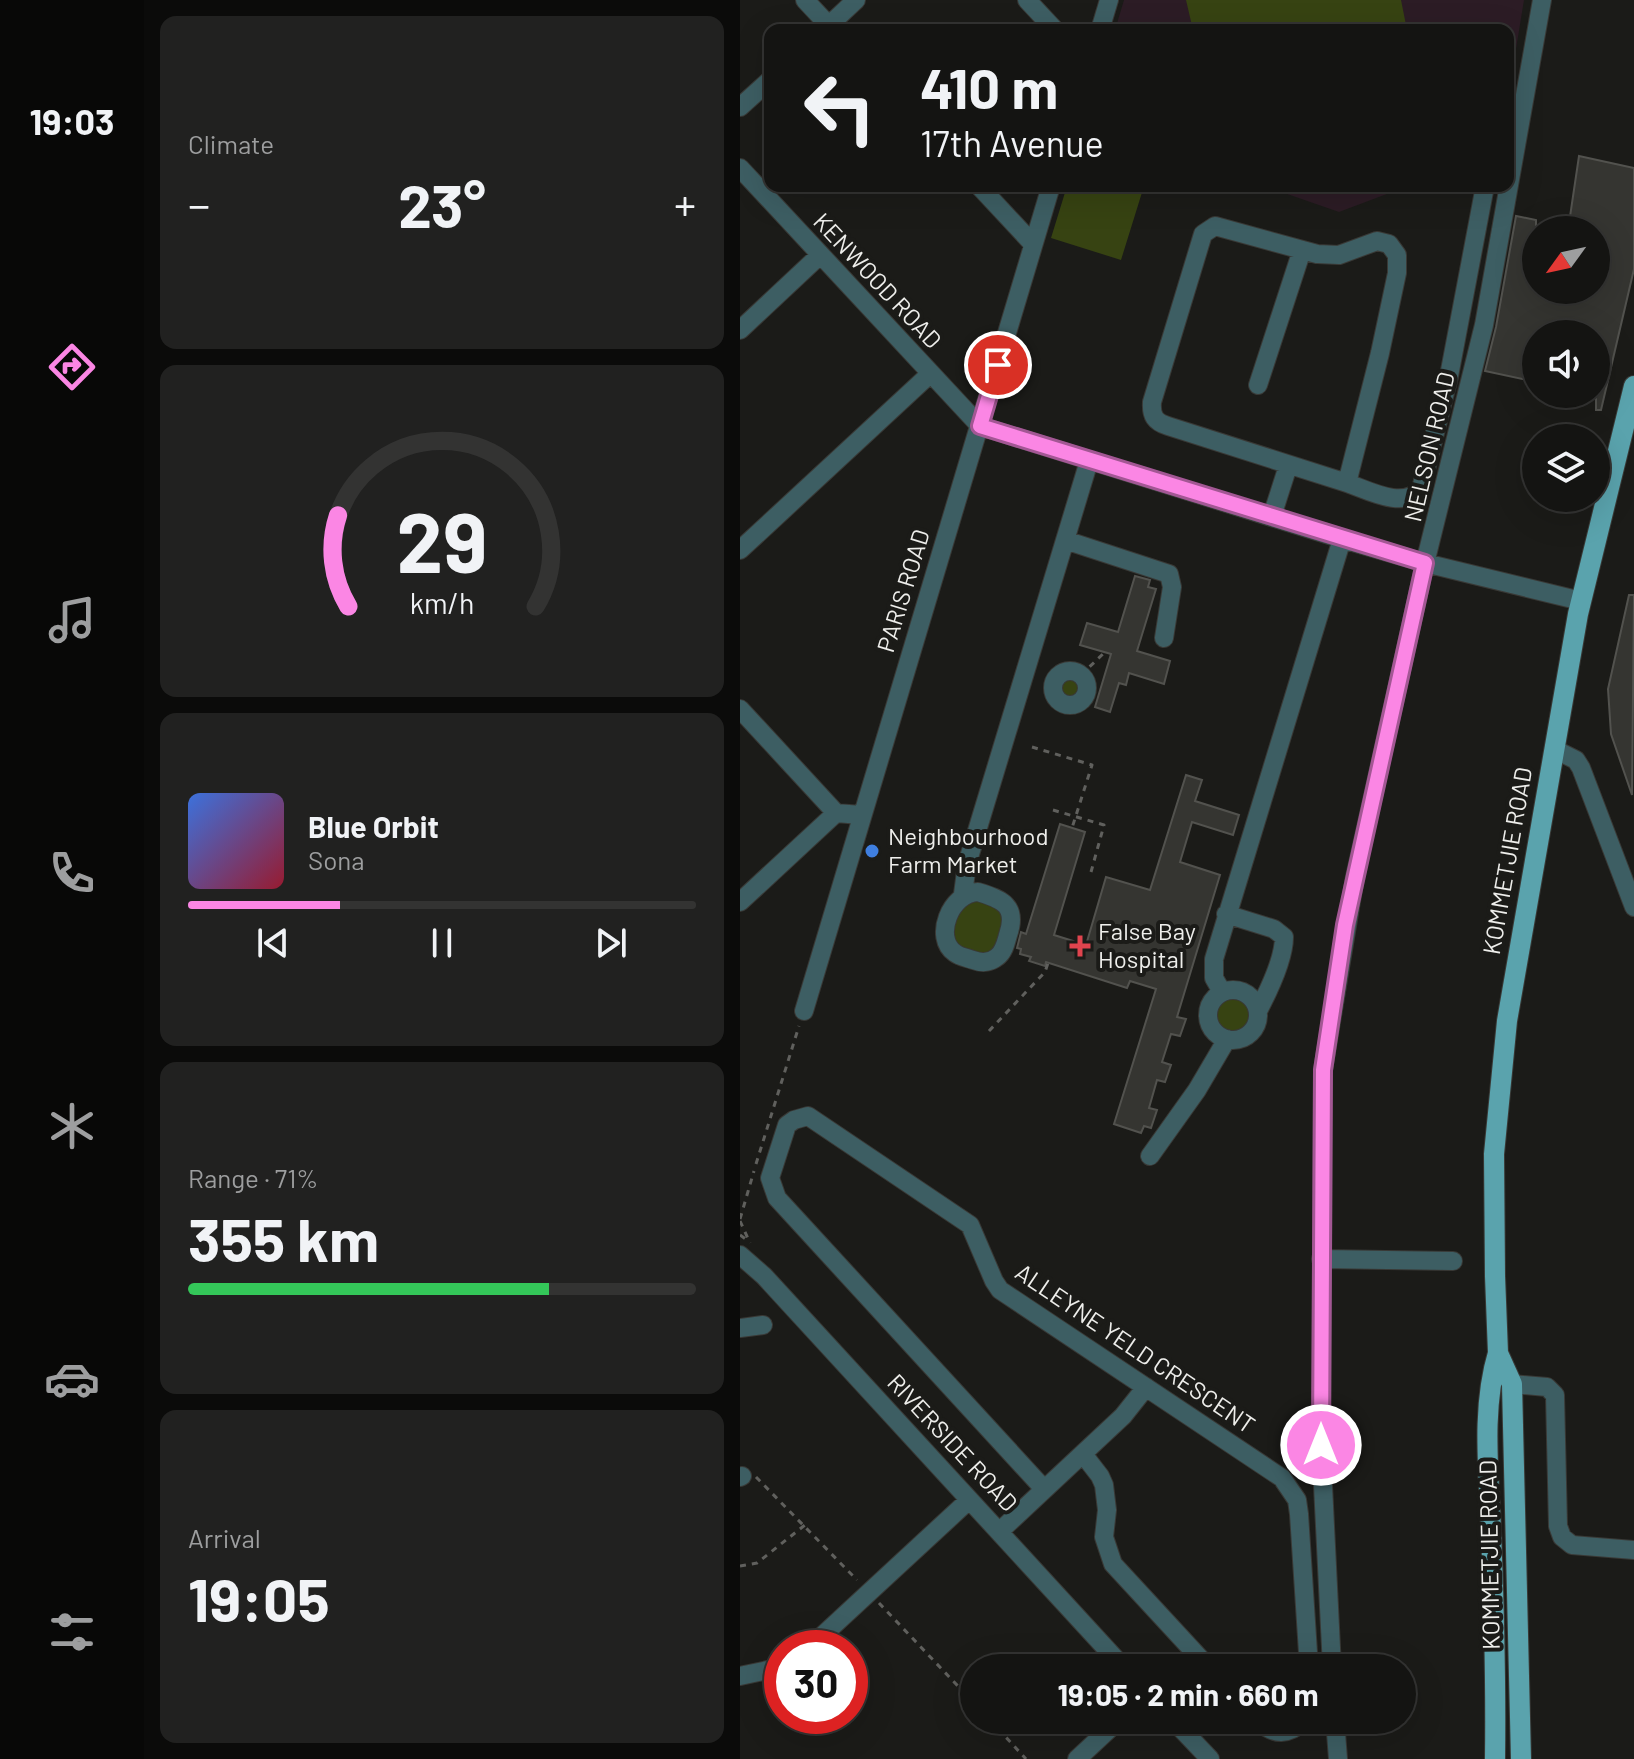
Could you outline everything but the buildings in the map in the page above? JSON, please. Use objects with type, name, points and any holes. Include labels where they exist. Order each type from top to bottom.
[{"type":"main road","name":"KOMMETJIE ROAD","points":[[1495,1759],[1497,1674],[1489,1471],[1490,1381],[1498,1353],[1494,1154],[1507,1021],[1581,601],[1634,386]]},
{"type":"main road","name":"KOMMETJIE ROAD","points":[[1498,1353],[1512,1384],[1521,1759]]},
{"type":"street","points":[[805,0],[825,24]]},
{"type":"street","points":[[834,24],[856,0]]},
{"type":"street","points":[[1027,0],[1049,24]]},
{"type":"street","points":[[1102,24],[1109,0]]},
{"type":"street","name":"NELSON ROAD","points":[[1514,128],[1542,0]]},
{"type":"street","points":[[740,107],[764,85]]},
{"type":"street","name":"KENWOOD ROAD","points":[[740,168],[980,426]]},
{"type":"street","points":[[985,192],[1033,244]]},
{"type":"street","name":"PARIS ROAD","points":[[804,1011],[1049,192]]},
{"type":"street","points":[[1347,483],[1397,273],[1398,258],[1394,248],[1383,242],[1372,242],[1339,255],[1302,250],[1221,227],[1206,230],[1152,407],[1158,423],[1288,466],[1401,499],[1414,496],[1421,489],[1449,376],[1484,192]]},
{"type":"street","name":"NELSON ROAD","points":[[1331,1654],[1321,1445],[1322,1097],[1326,1054],[1348,912],[1425,563],[1484,325],[1504,192]]},
{"type":"street","points":[[1258,385],[1302,250]]},
{"type":"street","points":[[740,330],[819,256]]},
{"type":"street","points":[[740,550],[930,374]]},
{"type":"street","points":[[980,426],[1342,539],[1581,601]]},
{"type":"street","points":[[963,894],[967,864],[1089,461]]},
{"type":"street","points":[[1272,516],[1288,466]]},
{"type":"street","points":[[1222,992],[1214,978],[1213,966],[1226,914],[1342,539]]},
{"type":"street","points":[[1065,540],[1169,574],[1172,587],[1164,638]]},
{"type":"street","points":[[1066,671],[1081,675],[1087,690],[1082,700],[1073,705],[1057,699],[1054,683],[1066,671]]},
{"type":"street","points":[[1026,675],[1054,683]]},
{"type":"street","points":[[740,709],[836,813],[861,815]]},
{"type":"street","points":[[1554,749],[1576,760],[1581,768],[1625,855],[1634,907]]},
{"type":"street","points":[[740,902],[836,813]]},
{"type":"street","points":[[1226,914],[1274,929],[1284,937],[1271,984],[1250,1034],[1243,1038],[1227,1039],[1214,1031],[1208,1017],[1211,1003],[1222,992],[1230,990],[1251,997],[1258,1011]]},
{"type":"street","points":[[1150,1156],[1182,1113],[1227,1039]]},
{"type":"street","name":"ALLEYNE YELD CRESCENT","points":[[1044,1489],[777,1198],[770,1178],[787,1125],[794,1120],[808,1116],[970,1225],[1000,1290],[1282,1478],[1297,1500],[1308,1654]]},
{"type":"street","name":"RIVERSIDE ROAD","points":[[745,1249],[764,1276],[1111,1654]]},
{"type":"street","points":[[1321,1259],[1453,1261]]},
{"type":"street","points":[[740,1328],[763,1325]]},
{"type":"street","points":[[1512,1384],[1547,1387],[1555,1395],[1558,1526],[1562,1537],[1572,1545],[1634,1550]]},
{"type":"street","points":[[1000,1531],[1123,1416],[1146,1387]]},
{"type":"street","points":[[1083,1454],[1104,1485],[1107,1510],[1104,1537],[1113,1564],[1196,1654]]},
{"type":"street","points":[[828,1630],[969,1500]]},
{"type":"street","points":[[740,1676],[764,1671]]},
{"type":"street","points":[[1077,1759],[1104,1734]]},
{"type":"street","points":[[1186,1734],[1210,1759]]},
{"type":"street","points":[[1336,1734],[1338,1759]]},
{"type":"path","points":[[1081,675],[1105,652]]},
{"type":"path","points":[[1032,747],[1092,765],[1072,828]]},
{"type":"path","points":[[1053,810],[1104,825],[1091,872]]},
{"type":"path","points":[[989,1031],[1045,972],[1048,963]]},
{"type":"path","points":[[745,1249],[740,1220],[804,1011]]},
{"type":"path","points":[[740,1566],[757,1563],[805,1525]]},
{"type":"path","points":[[1003,1734],[1026,1759]]},
{"type":"shaded area","points":[[1124,0],[1524,0],[1514,61],[1514,24],[1117,24]]},
{"type":"shaded area","points":[[1281,192],[1392,192],[1339,212]]},
{"type":"green space","points":[[1186,0],[1401,0],[1406,24],[1192,24]]},
{"type":"green space","points":[[1065,192],[1142,192],[1121,260],[1051,238]]},
{"type":"green space","points":[[1070,671],[1082,676],[1087,688],[1082,700],[1070,705],[1058,700],[1053,688],[1058,676]]},
{"type":"green space","points":[[963,894],[1006,905],[997,957],[956,954],[950,911]]},
{"type":"green space","points":[[1233,990],[1250,998],[1258,1015],[1250,1032],[1233,1040],[1216,1032],[1208,1015],[1216,998]]},
{"type":"place","name":"Neighbourhood Farm Market","points":[[872,851]]},
{"type":"place","name":"False Bay Hospital","points":[[1080,946]]},
{"type":"route","points":[[998,365],[980,426],[1425,563],[1345,925],[1323,1070],[1321,1445]]}]
